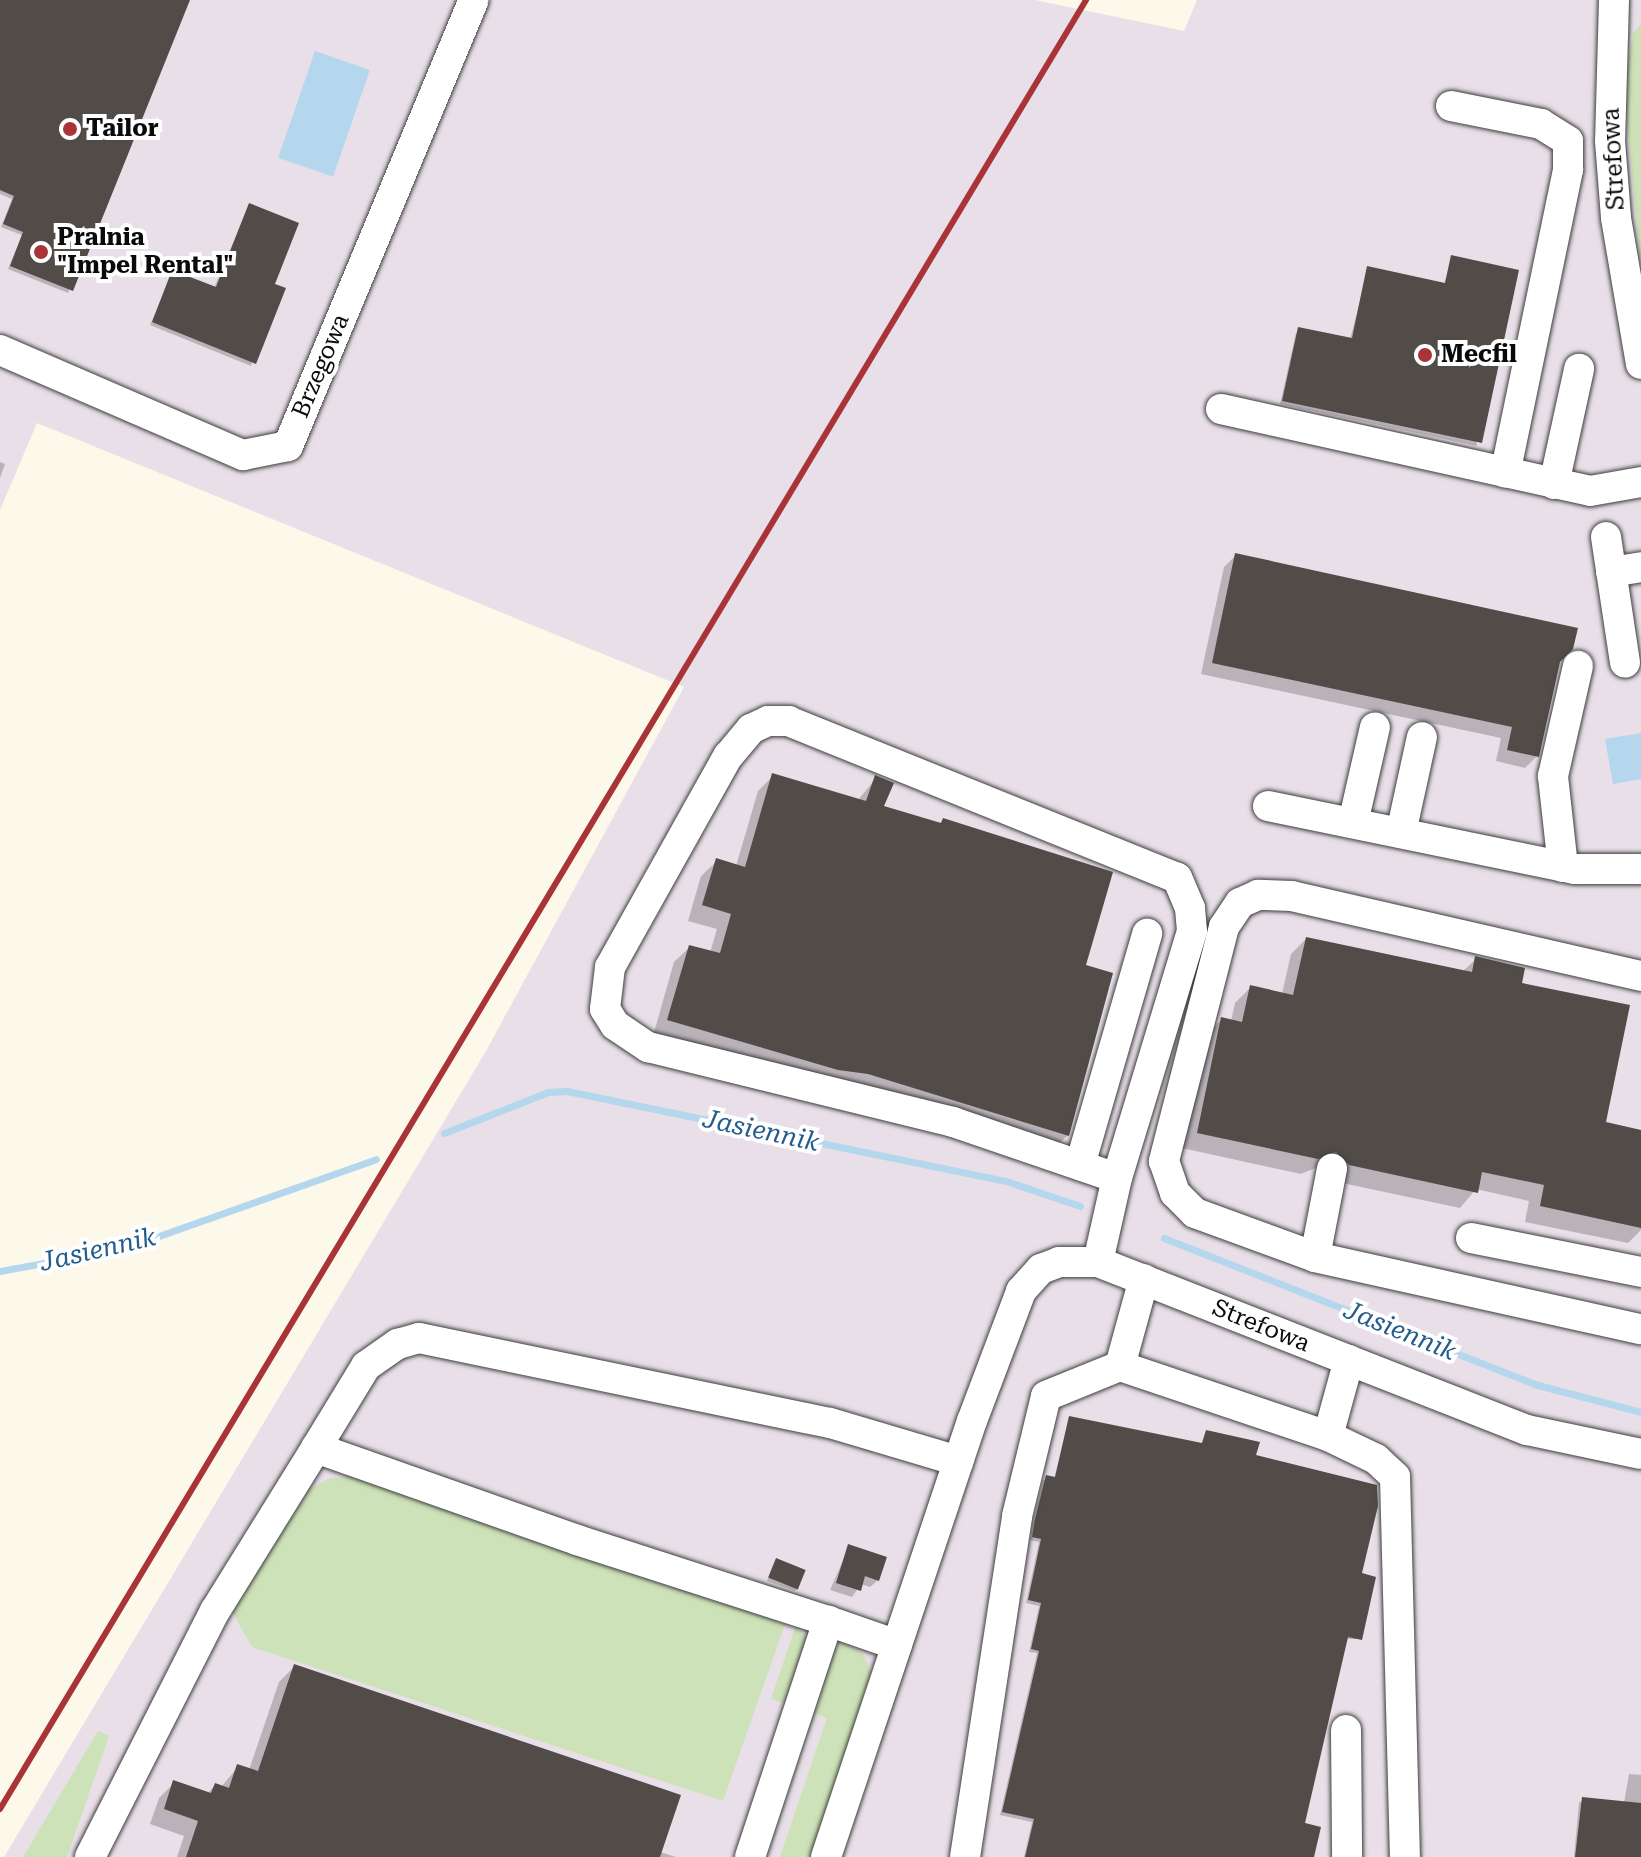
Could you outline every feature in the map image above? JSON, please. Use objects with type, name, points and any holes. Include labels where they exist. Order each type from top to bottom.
[{"type":"street","name":"Brzegowa","points":[[0,350],[243,455],[288,446],[474,0]]},
{"type":"street","name":"Strefowa","points":[[1614,0],[1610,141],[1616,218],[1641,364]]},
{"type":"street","points":[[1451,106],[1541,124],[1568,141],[1568,170],[1505,473]]},
{"type":"street","points":[[1554,484],[1579,369]]},
{"type":"street","points":[[1221,409],[1590,491],[1641,482]]},
{"type":"street","points":[[1606,537],[1625,663]]},
{"type":"street","points":[[1611,572],[1641,567]]},
{"type":"street","points":[[1563,867],[1553,776],[1578,666]]},
{"type":"street","points":[[1098,1262],[1117,1178],[1192,931],[1190,908],[1177,878],[789,721],[768,721],[751,729],[728,756],[610,967],[605,1009],[615,1025],[648,1047],[953,1122],[1117,1178]]},
{"type":"street","points":[[1353,823],[1375,727]]},
{"type":"street","points":[[1401,833],[1422,737]]},
{"type":"street","points":[[1268,806],[1563,867],[1617,872],[1641,869]]},
{"type":"street","points":[[1641,976],[1292,896],[1258,895],[1240,903],[1224,927],[1172,1115],[1164,1161],[1175,1193],[1195,1213],[1315,1257],[1641,1329]]},
{"type":"street","points":[[1080,1165],[1147,934]]},
{"type":"street","points":[[1315,1257],[1332,1169]]},
{"type":"street","points":[[1471,1238],[1641,1272]]},
{"type":"street","name":"Strefowa","points":[[826,1857],[972,1421],[1021,1291],[1041,1269],[1059,1262],[1098,1262],[1527,1430],[1641,1454]]},
{"type":"street","points":[[1120,1366],[1144,1279]]},
{"type":"street","points":[[90,1857],[215,1611],[366,1366],[398,1344],[419,1338],[830,1423],[958,1461]]},
{"type":"street","points":[[1328,1436],[1349,1360]]},
{"type":"street","points":[[965,1857],[1017,1516],[1046,1396],[1120,1366],[1328,1436],[1376,1459],[1395,1477],[1405,1857]]},
{"type":"street","points":[[316,1448],[577,1540],[897,1645]]},
{"type":"street","points":[[750,1857],[828,1621]]},
{"type":"street","points":[[1346,1730],[1347,1857]]},
{"type":"shaded area","points":[[0,0],[1035,0],[1184,31],[1197,0],[1641,0],[1641,1857],[4,1857],[486,1051],[684,687],[37,423],[0,510]]},
{"type":"green space","points":[[1641,24],[1641,272],[1624,89],[1633,33]]},
{"type":"green space","points":[[350,1476],[785,1624],[723,1801],[252,1647],[233,1613],[243,1584],[301,1494],[328,1479]]},
{"type":"green space","points":[[796,1625],[805,1637],[806,1654],[787,1704],[771,1699]]},
{"type":"green space","points":[[844,1642],[863,1654],[871,1672],[863,1705],[812,1857],[780,1857],[827,1718],[811,1712],[833,1648]]},
{"type":"green space","points":[[98,1731],[109,1736],[67,1857],[23,1857]]},
{"type":"water","points":[[315,51],[370,70],[333,177],[278,158]]},
{"type":"water","points":[[1641,733],[1641,779],[1613,784],[1605,739]]},
{"type":"building","name":"Tailor","points":[[0,0],[190,0],[73,291],[10,266],[23,232],[3,224],[14,196],[0,190]]},
{"type":"building","points":[[249,203],[299,223],[275,284],[286,288],[256,364],[152,322],[172,270],[216,287]]},
{"type":"building","name":"Mecfil","points":[[1451,255],[1519,270],[1482,443],[1282,401],[1298,327],[1352,338],[1367,266],[1445,283]]},
{"type":"building","points":[[1235,553],[1578,628],[1573,649],[1560,662],[1539,757],[1507,750],[1512,727],[1212,663]]},
{"type":"building","points":[[772,773],[866,801],[875,775],[894,783],[884,806],[941,823],[943,818],[1113,872],[1086,965],[1113,973],[1069,1136],[868,1074],[838,1070],[667,1020],[689,945],[720,953],[731,914],[702,905],[716,858],[745,867]]},
{"type":"building","points":[[1306,937],[1472,972],[1475,956],[1525,968],[1522,983],[1630,1005],[1606,1122],[1641,1130],[1641,1228],[1540,1206],[1544,1185],[1482,1172],[1478,1193],[1349,1165],[1336,1152],[1318,1159],[1197,1133],[1221,1017],[1242,1022],[1250,985],[1293,995]]},
{"type":"building","points":[[1069,1416],[1202,1443],[1206,1430],[1260,1442],[1256,1455],[1377,1485],[1378,1506],[1362,1573],[1376,1577],[1362,1640],[1348,1637],[1305,1823],[1321,1827],[1314,1857],[1025,1857],[1034,1819],[1002,1812],[1039,1651],[1031,1649],[1041,1603],[1028,1600],[1041,1539],[1032,1537],[1035,1519],[1046,1475],[1055,1477]]},
{"type":"building","points":[[848,1544],[887,1557],[879,1581],[865,1576],[861,1591],[836,1583]]},
{"type":"building","points":[[776,1558],[806,1570],[798,1589],[768,1577]]},
{"type":"building","points":[[294,1664],[681,1795],[660,1857],[186,1857],[198,1821],[164,1809],[173,1780],[211,1793],[215,1783],[229,1788],[237,1764],[258,1771]]},
{"type":"building","points":[[1582,1797],[1641,1803],[1641,1857],[1575,1857]]},
{"type":"waterway","name":"Jasiennik","points":[[444,1133],[548,1092],[567,1091],[1009,1182],[1080,1206]]},
{"type":"waterway","name":"Jasiennik","points":[[0,1271],[125,1248],[376,1159]]},
{"type":"waterway","name":"Jasiennik","points":[[1164,1238],[1534,1384],[1641,1412]]},
{"type":"railway","points":[[0,1809],[1086,0]]},
{"type":"place","name":"Tailor","points":[[70,129]]},
{"type":"place","name":"Pralnia \"Impel Rental\"","points":[[41,252]]},
{"type":"place","name":"Mecfil","points":[[1425,355]]}]
